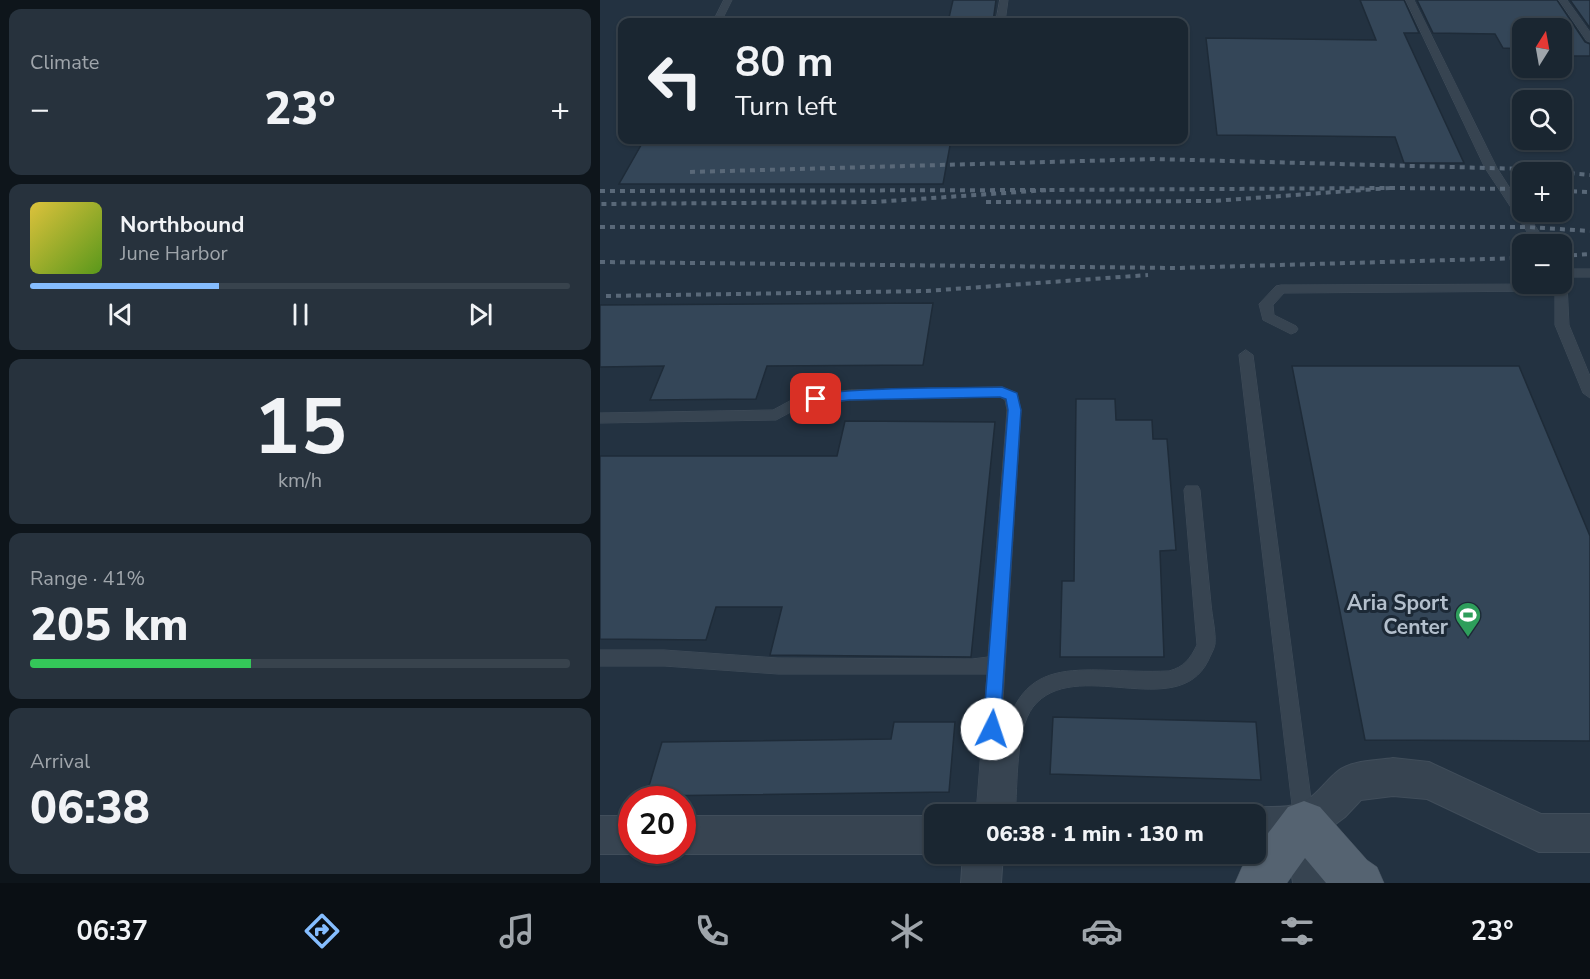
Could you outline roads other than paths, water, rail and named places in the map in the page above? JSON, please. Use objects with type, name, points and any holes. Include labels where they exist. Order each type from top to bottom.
[{"type":"main road","points":[[1258,883],[1304,823],[1351,876],[1361,883]]},
{"type":"street","points":[[1266,825],[1304,823],[1332,804],[1352,783],[1393,777],[1429,782],[1539,833],[1590,833]]},
{"type":"street","points":[[1304,823],[1313,883]]},
{"type":"street","points":[[600,835],[618,835]]},
{"type":"street","points":[[696,835],[924,835]]},
{"type":"street","points":[[981,883],[982,864]]},
{"type":"lane","points":[[719,18],[728,0]]},
{"type":"lane","points":[[1002,18],[1004,0]]},
{"type":"lane","points":[[1410,0],[1491,168],[1534,234]]},
{"type":"lane","points":[[1563,0],[1590,39]]},
{"type":"lane","points":[[1572,278],[1590,273]]},
{"type":"lane","points":[[1291,329],[1268,317],[1266,303],[1281,289],[1512,282]]},
{"type":"lane","points":[[1561,294],[1562,325],[1590,393]]},
{"type":"lane","points":[[1246,355],[1304,823]]},
{"type":"lane","points":[[600,418],[776,415],[799,401],[849,395],[1002,392],[1012,397],[1014,410],[987,804]]},
{"type":"lane","points":[[1006,804],[1016,730],[1026,701],[1039,691],[1046,686],[1075,678],[1161,678],[1185,675],[1199,661],[1206,645],[1192,490]]},
{"type":"lane","points":[[600,658],[664,658],[778,666],[972,667],[996,664]]},
{"type":"railway","points":[[690,172],[1155,159],[1525,169],[1590,175]]},
{"type":"railway","points":[[986,202],[1213,201],[1390,188]]},
{"type":"railway","points":[[1048,190],[1390,188]]},
{"type":"railway","points":[[1390,188],[1512,189]]},
{"type":"railway","points":[[600,191],[1048,190]]},
{"type":"railway","points":[[600,204],[875,202],[1048,190]]},
{"type":"railway","points":[[1572,191],[1590,192]]},
{"type":"railway","points":[[600,227],[1528,227],[1590,231]]},
{"type":"railway","points":[[1572,255],[1590,254]]},
{"type":"railway","points":[[600,262],[1176,268],[1512,258]]},
{"type":"railway","points":[[606,296],[926,291],[1148,275]]},
{"type":"place","name":"Aria Sport Center","points":[[1468,638]]}]
